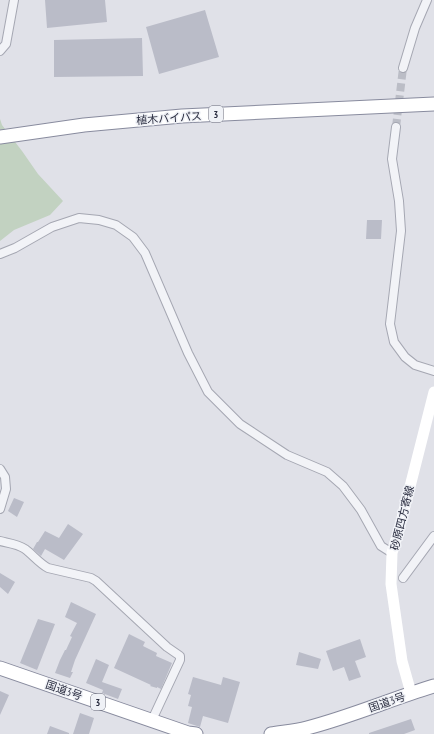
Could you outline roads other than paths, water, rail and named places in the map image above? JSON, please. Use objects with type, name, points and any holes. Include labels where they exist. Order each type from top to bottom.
[{"type":"highway","name":"植木バイパス","points":[[0,137],[84,125],[182,116],[434,104]]},
{"type":"highway","name":"国道3号","points":[[0,668],[188,733],[196,734]]},
{"type":"highway","name":"国道3号","points":[[271,734],[306,729],[434,686]]},
{"type":"main road","name":"砂原四方寄線","points":[[411,693],[402,661],[392,592],[392,553],[402,522],[434,392]]},
{"type":"street","points":[[0,51],[6,44],[14,0]]},
{"type":"street","points":[[404,68],[415,28],[427,0]]},
{"type":"street","points":[[396,127],[392,159],[399,201],[401,231],[390,324],[394,342],[405,357],[415,364],[434,371]]},
{"type":"street","points":[[0,254],[52,227],[79,218],[99,220],[116,225],[133,237],[145,253],[188,353],[208,392],[240,424],[287,456],[327,472],[343,486],[361,510],[381,546],[392,553]]},
{"type":"street","points":[[0,468],[5,476],[6,489],[0,509]]},
{"type":"street","points":[[403,578],[434,536]]},
{"type":"street","points":[[0,541],[24,548],[48,568],[91,578],[96,581],[167,647],[180,656],[180,660],[152,720]]},
{"type":"tunnel","points":[[396,127],[403,68]]}]
